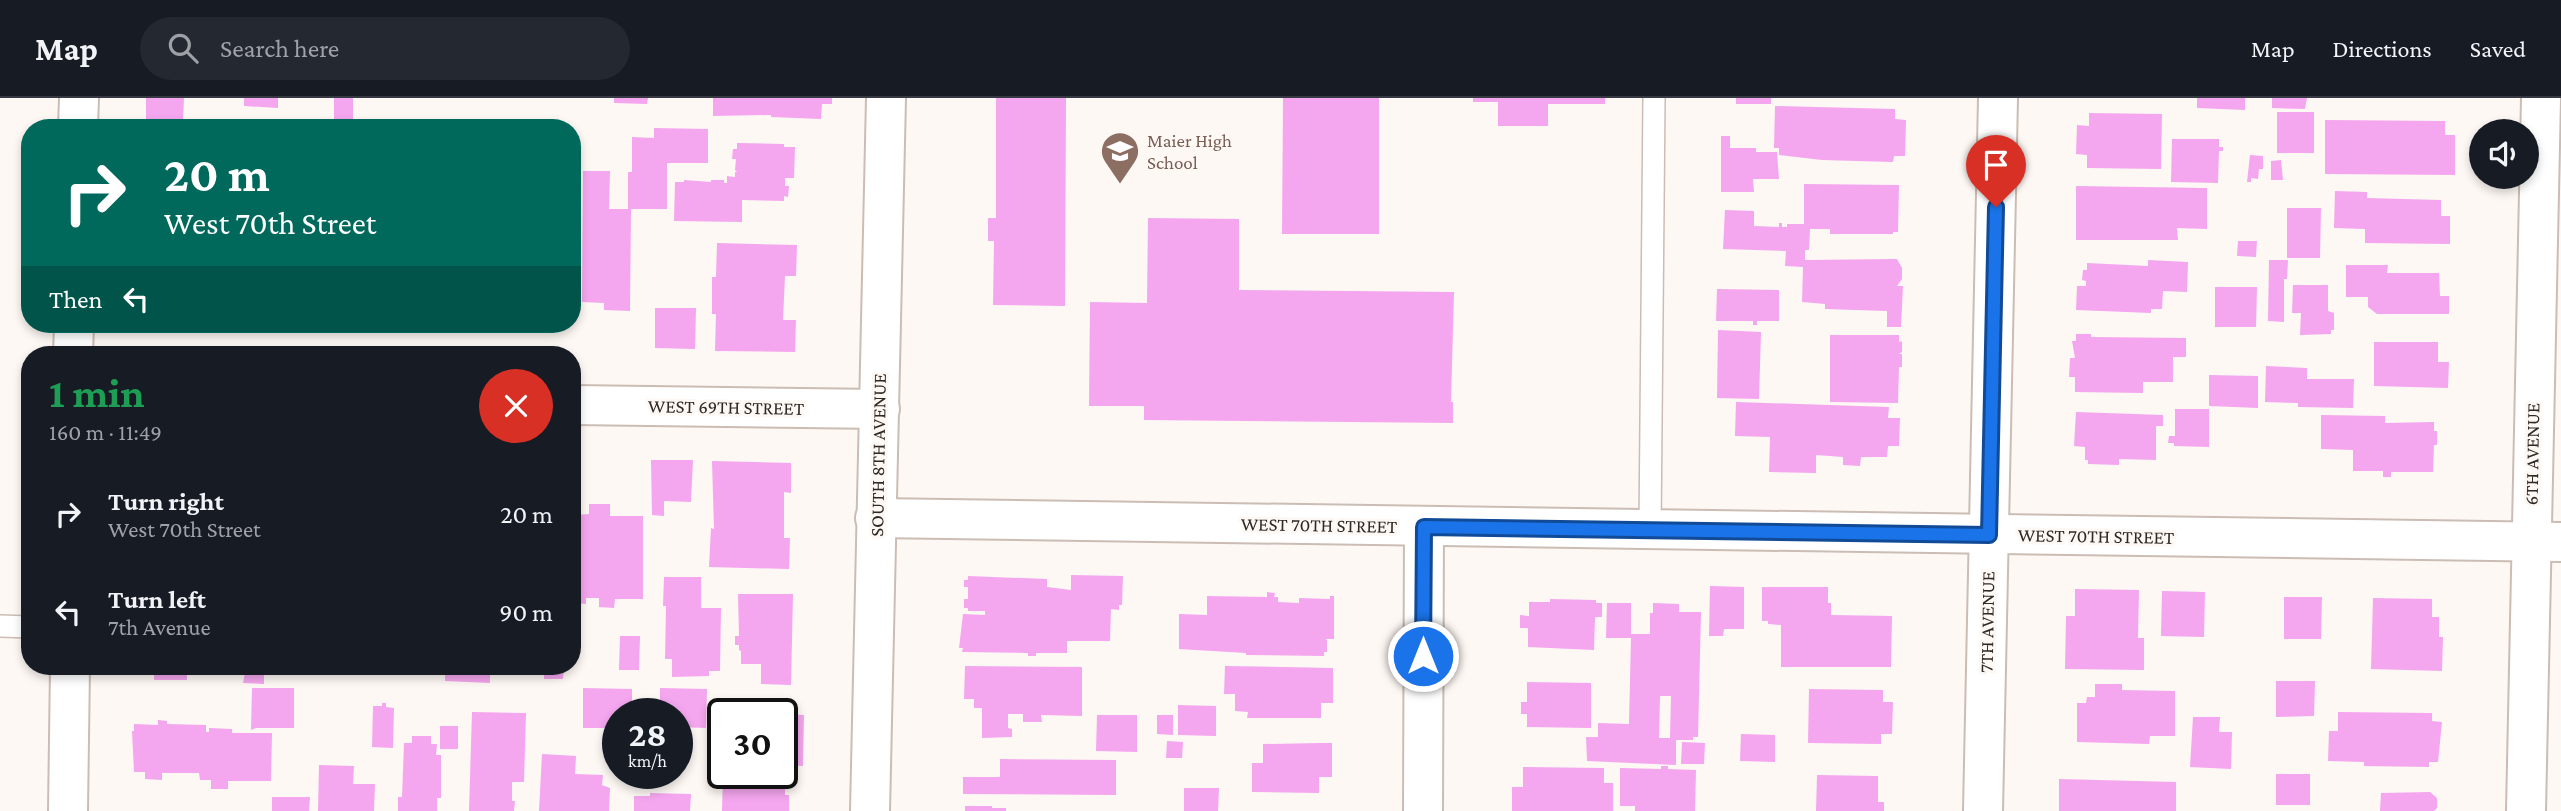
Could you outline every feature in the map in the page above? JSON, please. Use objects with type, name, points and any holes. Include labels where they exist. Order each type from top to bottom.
[{"type":"street","points":[[79,98],[79,119]]},
{"type":"street","name":"SOUTH 8TH AVENUE","points":[[870,811],[886,98]]},
{"type":"street","name":"7TH AVENUE","points":[[1983,811],[1998,98]]},
{"type":"street","name":"6TH AVENUE","points":[[2526,811],[2546,542],[2541,98]]},
{"type":"street","name":"WEST 69TH STREET","points":[[581,405],[880,409]]},
{"type":"street","name":"WEST 70TH STREET","points":[[876,518],[2546,542]]},
{"type":"street","points":[[1423,811],[1424,527]]},
{"type":"street","points":[[68,811],[70,675]]},
{"type":"lane","points":[[1650,530],[1654,98]]},
{"type":"lane","points":[[0,626],[21,626]]},
{"type":"building","points":[[146,98],[184,98],[183,119],[146,119]]},
{"type":"building","points":[[244,98],[278,98],[278,108],[244,106]]},
{"type":"building","points":[[334,98],[353,98],[353,119],[334,119]]},
{"type":"building","points":[[614,98],[648,98],[647,104],[614,103]]},
{"type":"building","points":[[713,98],[832,98],[832,104],[822,104],[821,119],[771,115],[713,116]]},
{"type":"building","points":[[996,98],[1066,98],[1065,306],[993,305],[994,241],[988,241],[988,218],[996,218]]},
{"type":"building","points":[[1283,98],[1379,98],[1379,234],[1282,234]]},
{"type":"building","points":[[1473,98],[1605,98],[1605,104],[1548,104],[1548,126],[1498,126],[1498,102],[1473,102]]},
{"type":"building","points":[[1736,98],[1771,98],[1771,104],[1736,104]]},
{"type":"building","points":[[2197,98],[2245,98],[2245,110],[2197,108]]},
{"type":"building","points":[[2272,98],[2307,98],[2305,109],[2272,108]]},
{"type":"building","points":[[1775,106],[1895,109],[1895,119],[1906,120],[1905,156],[1894,156],[1893,162],[1822,160],[1779,155],[1779,148],[1774,148]]},
{"type":"building","points":[[2277,112],[2314,112],[2314,153],[2277,153]]},
{"type":"building","points":[[2089,113],[2162,114],[2161,169],[2087,168],[2087,155],[2076,154],[2077,125],[2089,126]]},
{"type":"building","points":[[2325,120],[2445,121],[2445,135],[2455,135],[2455,175],[2325,174]]},
{"type":"building","points":[[654,128],[708,129],[708,163],[667,163],[667,209],[631,209],[630,311],[604,310],[604,303],[582,302],[583,171],[610,171],[609,209],[628,209],[632,137],[654,138]]},
{"type":"building","points":[[1721,136],[1730,136],[1730,148],[1756,148],[1756,152],[1777,152],[1779,179],[1753,179],[1754,192],[1721,192]]},
{"type":"building","points":[[2172,139],[2219,139],[2219,147],[2223,147],[2223,151],[2219,151],[2218,183],[2171,182]]},
{"type":"building","points":[[737,143],[784,144],[784,147],[795,147],[794,178],[785,178],[785,186],[789,186],[788,197],[784,196],[784,201],[742,200],[742,222],[674,221],[675,182],[724,180],[724,183],[727,183],[727,176],[735,177],[737,172],[736,159],[732,159]]},
{"type":"building","points":[[2250,155],[2263,156],[2263,169],[2259,169],[2258,179],[2251,178],[2251,182],[2247,182]]},
{"type":"building","points":[[2281,160],[2283,180],[2271,180],[2271,161]]},
{"type":"building","points":[[1804,184],[1899,185],[1898,232],[1830,234],[1830,229],[1810,229],[1809,250],[1805,250],[1805,260],[1897,259],[1902,268],[1902,279],[1897,286],[1903,286],[1901,327],[1887,327],[1887,311],[1825,309],[1825,304],[1802,302],[1803,267],[1785,266],[1786,251],[1723,249],[1725,210],[1754,211],[1754,226],[1779,227],[1779,223],[1782,223],[1782,227],[1787,227],[1787,224],[1804,224]]},
{"type":"building","points":[[2076,186],[2207,188],[2207,229],[2177,228],[2178,240],[2076,240]]},
{"type":"building","points":[[2335,191],[2367,192],[2367,198],[2441,200],[2441,216],[2450,216],[2450,244],[2365,243],[2365,229],[2334,228]]},
{"type":"building","points":[[2287,208],[2321,208],[2320,258],[2287,258]]},
{"type":"building","points":[[1148,218],[1239,219],[1239,290],[1454,292],[1451,402],[1453,423],[1144,420],[1144,406],[1089,406],[1090,302],[1147,303]]},
{"type":"building","points":[[2238,241],[2257,241],[2256,257],[2237,256]]},
{"type":"building","points":[[717,243],[797,245],[796,276],[785,276],[783,320],[796,320],[795,352],[715,351],[716,314],[712,314],[712,277],[716,277]]},
{"type":"building","points":[[2148,260],[2188,262],[2187,292],[2163,291],[2162,309],[2151,309],[2151,313],[2076,310],[2077,286],[2086,286],[2086,281],[2082,280],[2087,263],[2148,266]]},
{"type":"building","points":[[2269,260],[2288,260],[2287,279],[2284,279],[2284,322],[2268,321]]},
{"type":"building","points":[[2346,265],[2388,265],[2387,273],[2439,273],[2440,296],[2449,296],[2449,314],[2377,314],[2368,307],[2368,297],[2346,297]]},
{"type":"building","points":[[2293,285],[2328,285],[2328,311],[2334,313],[2334,330],[2331,330],[2331,334],[2300,335],[2301,313],[2292,313]]},
{"type":"building","points":[[2215,287],[2257,287],[2256,327],[2215,327]]},
{"type":"building","points":[[1717,289],[1779,290],[1779,321],[1757,321],[1757,325],[1753,325],[1753,321],[1716,321]]},
{"type":"building","points":[[655,308],[696,308],[695,349],[655,348]]},
{"type":"building","points":[[1718,330],[1761,332],[1759,399],[1717,398]]},
{"type":"building","points":[[2076,334],[2091,334],[2091,337],[2186,338],[2186,357],[2173,357],[2173,382],[2143,382],[2143,393],[2075,392],[2075,377],[2069,377],[2070,358],[2075,358],[2072,341],[2076,341]]},
{"type":"building","points":[[1830,335],[1899,335],[1899,342],[1902,341],[1902,352],[1899,354],[1902,354],[1902,367],[1899,367],[1898,403],[1830,402]]},
{"type":"building","points":[[2374,342],[2438,342],[2438,362],[2449,362],[2448,388],[2374,386]]},
{"type":"building","points":[[2266,366],[2307,368],[2307,379],[2354,379],[2353,408],[2298,407],[2298,403],[2265,402]]},
{"type":"building","points":[[2209,375],[2258,376],[2258,408],[2209,406]]},
{"type":"building","points":[[1736,402],[1889,407],[1888,418],[1900,418],[1899,446],[1888,446],[1887,457],[1861,457],[1860,466],[1843,465],[1843,457],[1816,455],[1816,473],[1769,472],[1770,437],[1735,436]]},
{"type":"building","points":[[2175,409],[2209,409],[2209,447],[2174,446],[2174,443],[2168,443],[2169,436],[2175,436]]},
{"type":"building","points":[[2076,412],[2163,415],[2163,426],[2156,426],[2156,460],[2119,459],[2119,465],[2088,464],[2088,460],[2085,460],[2085,447],[2074,446]]},
{"type":"building","points":[[2321,415],[2385,416],[2385,423],[2434,422],[2437,445],[2434,445],[2433,472],[2391,472],[2391,477],[2383,477],[2383,471],[2353,471],[2353,450],[2321,449]]},
{"type":"building","points":[[651,460],[693,460],[691,502],[664,501],[664,516],[652,515]]},
{"type":"building","points":[[712,461],[791,463],[791,493],[784,492],[784,538],[790,538],[789,569],[709,567],[711,528],[714,529]]},
{"type":"building","points":[[589,504],[610,504],[610,516],[643,516],[643,599],[615,599],[614,608],[599,607],[599,598],[586,598],[586,604],[581,604],[581,515],[589,514]]},
{"type":"building","points":[[1071,575],[1123,576],[1122,605],[1119,605],[1119,610],[1111,609],[1110,641],[1067,641],[1067,653],[1036,653],[1036,656],[1028,656],[1028,653],[962,652],[963,648],[959,648],[963,614],[985,615],[985,611],[968,611],[968,608],[964,608],[964,599],[968,599],[968,587],[964,587],[964,580],[968,580],[968,576],[1047,579],[1047,587],[1071,590]]},
{"type":"building","points":[[664,577],[701,577],[701,608],[721,608],[720,671],[709,671],[709,676],[672,677],[672,659],[665,659]]},
{"type":"building","points":[[1710,586],[1744,587],[1744,629],[1724,629],[1723,636],[1709,636]]},
{"type":"building","points":[[1762,587],[1828,587],[1831,615],[1892,616],[1891,667],[1781,667],[1781,625],[1762,621]]},
{"type":"building","points":[[2075,589],[2139,590],[2138,638],[2144,638],[2144,670],[2065,669],[2066,616],[2075,616]]},
{"type":"building","points":[[2162,591],[2205,592],[2204,637],[2161,636]]},
{"type":"building","points":[[1267,592],[1275,593],[1274,597],[1278,597],[1278,602],[1299,603],[1299,598],[1330,599],[1330,596],[1334,596],[1334,639],[1325,639],[1327,652],[1324,652],[1324,656],[1246,655],[1179,649],[1179,614],[1207,615],[1207,596],[1267,597]]},
{"type":"building","points":[[738,594],[793,594],[791,685],[761,684],[761,664],[741,664],[741,651],[739,645],[735,645],[735,636],[739,636]]},
{"type":"building","points":[[2284,597],[2322,597],[2321,639],[2284,639]]},
{"type":"building","points":[[2373,598],[2432,599],[2432,617],[2439,617],[2439,637],[2443,637],[2442,671],[2371,669]]},
{"type":"building","points":[[1550,599],[1596,600],[1596,603],[1602,603],[1602,617],[1595,617],[1594,650],[1528,647],[1528,628],[1520,628],[1520,615],[1529,616],[1529,602],[1550,602]]},
{"type":"building","points":[[1607,603],[1631,603],[1631,634],[1650,634],[1653,603],[1679,604],[1679,612],[1701,612],[1698,737],[1693,737],[1693,740],[1676,740],[1676,765],[1587,761],[1586,737],[1598,737],[1598,723],[1629,724],[1631,638],[1606,638]],"holes":[[[1660,696],[1671,696],[1670,738],[1659,738]]]},
{"type":"building","points":[[620,636],[640,636],[639,670],[619,670]]},
{"type":"building","points":[[965,666],[1082,667],[1082,716],[1041,715],[1042,722],[1023,722],[1023,714],[1008,714],[1008,728],[1012,729],[1012,737],[982,738],[982,708],[974,708],[974,699],[964,699]]},
{"type":"building","points":[[1225,666],[1333,668],[1333,703],[1321,703],[1321,718],[1247,718],[1248,712],[1235,711],[1235,694],[1224,694]]},
{"type":"building","points":[[154,675],[187,675],[187,680],[154,680]]},
{"type":"building","points":[[244,675],[264,675],[264,684],[243,683]]},
{"type":"building","points":[[445,675],[490,675],[490,683],[445,681]]},
{"type":"building","points":[[544,675],[563,675],[563,679],[544,679]]},
{"type":"building","points":[[2276,681],[2315,681],[2314,716],[2276,717]]},
{"type":"building","points":[[1527,682],[1591,683],[1591,728],[1527,727],[1527,714],[1521,714],[1521,702],[1527,702]]},
{"type":"building","points":[[2095,684],[2122,684],[2122,690],[2175,691],[2175,736],[2150,736],[2149,744],[2077,742],[2077,703],[2086,703],[2087,697],[2095,697]]},
{"type":"building","points":[[252,688],[294,688],[294,728],[251,730]]},
{"type":"building","points":[[583,688],[632,689],[632,698],[602,698],[602,728],[583,728]]},
{"type":"building","points":[[660,688],[707,689],[706,728],[693,728],[693,698],[660,698]]},
{"type":"building","points":[[1809,689],[1883,690],[1883,702],[1893,702],[1892,734],[1881,734],[1881,744],[1808,743]]},
{"type":"building","points":[[382,703],[386,703],[386,707],[394,708],[393,748],[372,747],[373,706],[382,706]]},
{"type":"building","points":[[1178,705],[1216,706],[1216,736],[1178,735]]},
{"type":"building","points":[[472,712],[526,713],[524,782],[512,782],[514,811],[469,811]]},
{"type":"building","points":[[2338,712],[2432,713],[2432,721],[2442,722],[2438,762],[2429,762],[2429,767],[2364,766],[2364,762],[2328,761],[2329,731],[2338,731]]},
{"type":"building","points":[[798,715],[804,715],[803,766],[798,766]]},
{"type":"building","points":[[1097,715],[1137,715],[1137,752],[1096,751]]},
{"type":"building","points":[[1157,715],[1173,715],[1173,735],[1157,734]]},
{"type":"building","points":[[2193,717],[2220,717],[2219,732],[2232,732],[2231,769],[2190,767]]},
{"type":"building","points":[[158,720],[167,721],[167,724],[206,725],[206,732],[209,732],[209,728],[232,729],[232,733],[272,733],[271,781],[228,781],[228,789],[211,789],[211,780],[200,780],[199,773],[162,773],[162,780],[145,779],[145,772],[134,772],[132,731],[134,724],[158,725]]},
{"type":"building","points":[[440,726],[458,726],[458,749],[440,749]]},
{"type":"building","points":[[1741,734],[1775,735],[1775,762],[1740,761]]},
{"type":"building","points":[[412,736],[431,736],[431,744],[437,744],[436,755],[441,755],[441,798],[437,798],[437,811],[398,811],[398,797],[402,797],[404,743],[412,743]]},
{"type":"building","points":[[1167,741],[1183,742],[1182,758],[1166,758]]},
{"type":"building","points":[[1682,742],[1705,743],[1704,764],[1681,764]]},
{"type":"building","points":[[1332,743],[1332,777],[1319,777],[1319,793],[1252,792],[1252,763],[1263,763],[1263,744]]},
{"type":"building","points":[[542,754],[576,756],[575,774],[602,775],[602,789],[610,789],[609,811],[539,811]]},
{"type":"building","points":[[1000,759],[1116,760],[1116,795],[963,794],[963,777],[1000,777]]},
{"type":"building","points":[[319,765],[354,766],[353,784],[375,784],[374,811],[318,811]]},
{"type":"building","points":[[1661,766],[1668,766],[1668,769],[1696,770],[1695,811],[1635,811],[1635,806],[1620,806],[1620,768],[1661,769]]},
{"type":"building","points":[[1523,767],[1604,768],[1604,783],[1613,783],[1613,811],[1512,811],[1512,787],[1523,787]]},
{"type":"building","points":[[2276,774],[2310,774],[2310,805],[2276,805]]},
{"type":"building","points":[[1817,775],[1878,776],[1878,802],[1884,802],[1884,811],[1816,811]]},
{"type":"building","points":[[2059,779],[2176,782],[2176,811],[2059,811]]},
{"type":"building","points":[[1184,788],[1219,788],[1218,811],[1184,811]]},
{"type":"building","points":[[723,789],[785,789],[785,795],[789,795],[789,811],[722,811]]},
{"type":"building","points":[[2430,792],[2437,798],[2437,808],[2434,811],[2380,811],[2381,793]]},
{"type":"building","points":[[650,793],[691,794],[690,811],[634,811],[634,796],[650,796]]},
{"type":"building","points":[[272,797],[310,797],[309,811],[272,811]]},
{"type":"building","points":[[965,806],[992,806],[1006,808],[1006,811],[965,811]]},
{"type":"place","name":"Maier High School","points":[[1120,185]]},
{"type":"route","points":[[1423,656],[1424,527],[1989,535],[1996,207]]}]
